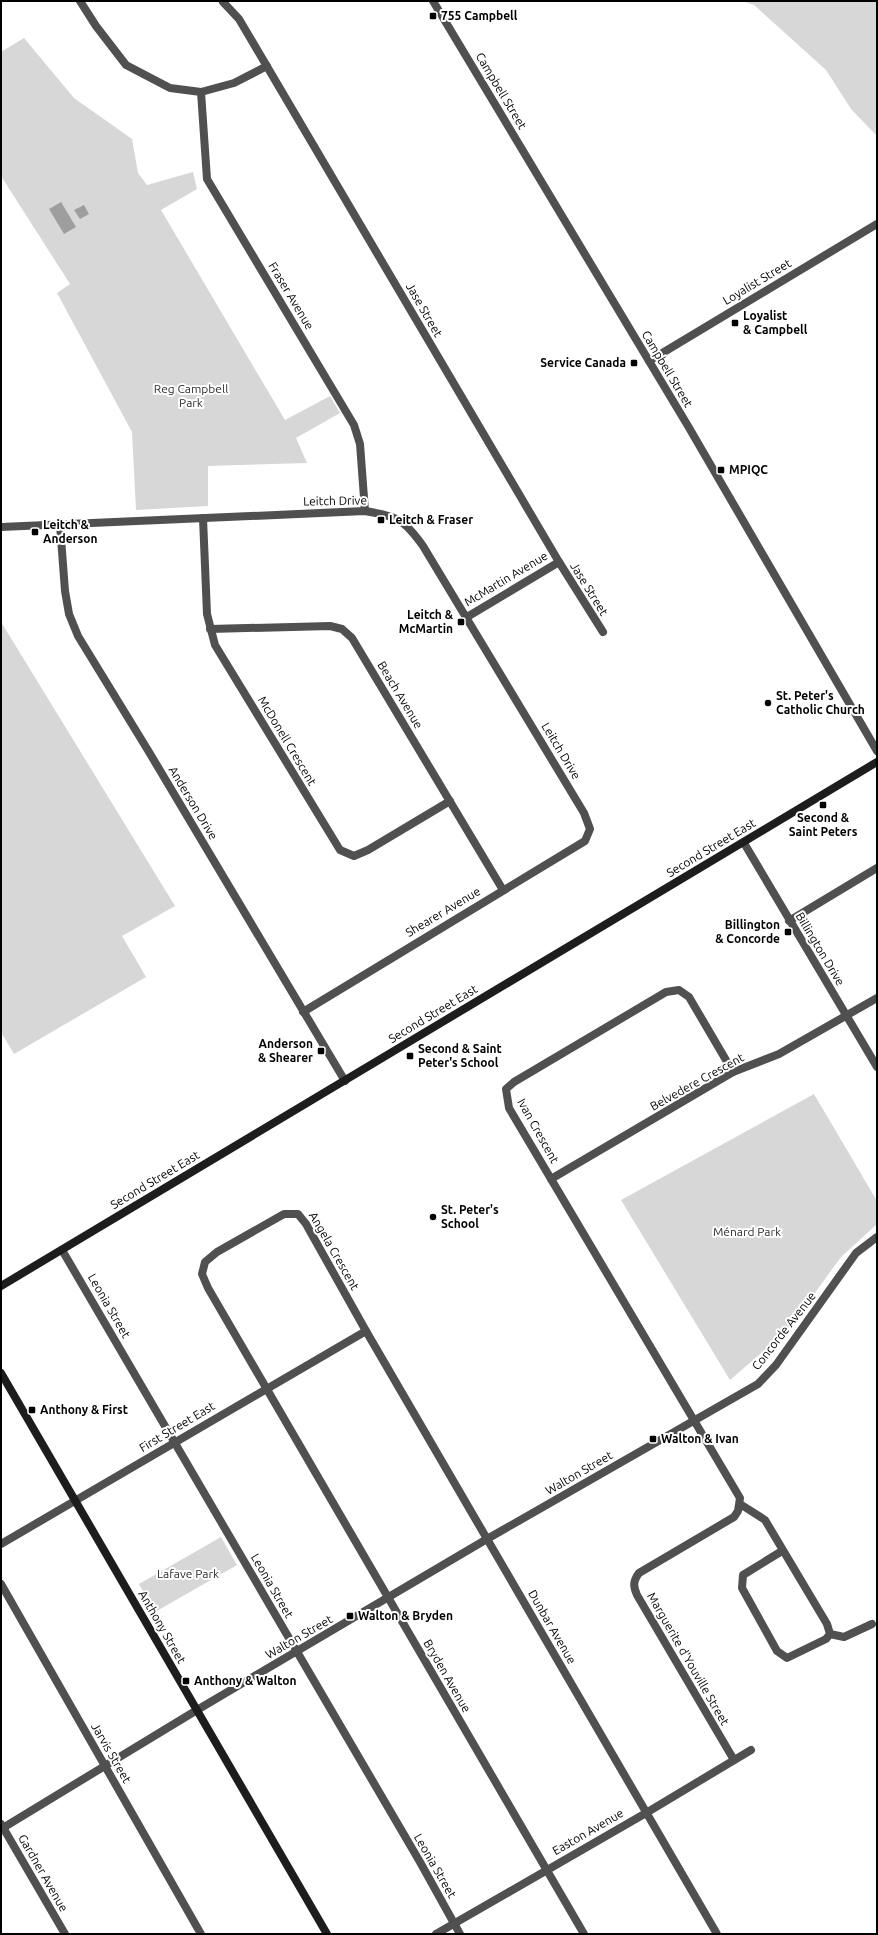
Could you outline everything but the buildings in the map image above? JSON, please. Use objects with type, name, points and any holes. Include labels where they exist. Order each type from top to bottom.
[{"type":"main road","name":"Second Street East","points":[[1,1286],[744,843],[877,762]]},
{"type":"main road","name":"Anthony Street","points":[[1,1373],[327,1934]]},
{"type":"street","points":[[80,1],[96,26],[126,65],[170,88],[201,92],[234,83],[267,66]]},
{"type":"street","name":"Campbell Street","points":[[433,1],[649,361],[877,751]]},
{"type":"street","name":"Jase Street","points":[[223,2],[239,19],[558,562],[603,632]]},
{"type":"street","name":"Fraser Avenue","points":[[201,92],[207,179],[354,425],[360,444],[365,511]]},
{"type":"street","name":"Loyalist Street","points":[[649,361],[877,224]]},
{"type":"street","name":"Leitch Drive","points":[[1,527],[365,511],[392,516],[410,528],[423,546],[584,814],[590,829]]},
{"type":"street","name":"McDonell Crescent","points":[[203,518],[207,614],[215,645],[340,850],[354,856],[368,850],[450,801]]},
{"type":"street","name":"Anderson Drive","points":[[60,525],[64,591],[69,614],[78,636],[149,752],[302,1012],[345,1081]]},
{"type":"street","name":"McMartin Avenue","points":[[467,617],[558,562]]},
{"type":"street","name":"Beach Avenue","points":[[210,629],[330,626],[342,629],[352,638],[503,890]]},
{"type":"street","name":"Shearer Avenue","points":[[302,1012],[585,842],[590,829]]},
{"type":"street","name":"Billington Drive","points":[[744,843],[877,1067]]},
{"type":"street","points":[[789,920],[877,868]]},
{"type":"street","name":"Ivan Crescent","points":[[694,1421],[509,1108],[506,1089],[514,1082],[666,992],[679,990],[690,997],[733,1072]]},
{"type":"street","name":"Belvedere Crescent","points":[[551,1179],[733,1072],[779,1054],[877,998]]},
{"type":"street","name":"Angela Crescent","points":[[267,1388],[208,1288],[202,1274],[205,1262],[217,1252],[284,1214],[298,1214],[306,1224],[366,1331]]},
{"type":"street","name":"Concorde Avenue","points":[[694,1421],[758,1384],[776,1365],[856,1253],[877,1237]]},
{"type":"street","name":"Leonia Street","points":[[62,1250],[420,1862],[460,1934]]},
{"type":"street","name":"First Street East","points":[[1,1544],[366,1331]]},
{"type":"street","name":"Dunbar Avenue","points":[[366,1331],[717,1934]]},
{"type":"street","name":"Bryden Avenue","points":[[267,1388],[584,1934]]},
{"type":"street","points":[[694,1421],[737,1492],[740,1504],[765,1520],[782,1551],[827,1624],[830,1634]]},
{"type":"street","name":"Walton Street","points":[[2,1827],[487,1539],[694,1421]]},
{"type":"street","name":"Marguerite d'Youville Street","points":[[734,1760],[637,1596],[634,1586],[638,1573],[734,1517],[740,1504]]},
{"type":"street","points":[[782,1551],[743,1575],[742,1588],[777,1651],[787,1658],[826,1639],[830,1634]]},
{"type":"street","name":"Jarvis Street","points":[[1,1584],[200,1934]]},
{"type":"street","points":[[830,1634],[844,1637],[872,1624]]},
{"type":"street","name":"Easton Avenue","points":[[436,1934],[646,1814],[751,1750]]},
{"type":"street","name":"Gardner Avenue","points":[[2,1827],[64,1934]]},
{"type":"green space","points":[[743,1],[877,1],[877,136],[851,109],[826,70],[754,5]]},
{"type":"green space","name":"Reg Campbell Park","points":[[24,38],[74,98],[132,139],[138,173],[147,185],[193,172],[197,189],[161,210],[285,420],[330,396],[340,413],[296,438],[307,463],[208,466],[208,506],[136,510],[132,432],[57,293],[70,284],[1,176],[1,52]]},
{"type":"green space","points":[[1,622],[175,906],[122,936],[146,977],[14,1054],[1,1032]]},
{"type":"green space","name":"Ménard Park","points":[[814,1094],[877,1201],[877,1224],[841,1257],[788,1330],[730,1380],[621,1200]]},
{"type":"green space","name":"Lafave Park","points":[[221,1537],[237,1565],[155,1612],[139,1584]]},
{"type":"shaded area","points":[[61,202],[76,227],[64,234],[49,209]]},
{"type":"shaded area","points":[[84,205],[89,214],[80,219],[74,210]]},
{"type":"place","name":"755 Campbell","points":[[433,16]]},
{"type":"place","name":"Loyalist & Campbell","points":[[735,323]]},
{"type":"place","name":"Service Canada","points":[[634,363]]},
{"type":"place","name":"MPIQC","points":[[721,470]]},
{"type":"place","name":"Leitch & Fraser","points":[[381,520]]},
{"type":"place","name":"Leitch & Anderson","points":[[35,532]]},
{"type":"place","name":"Leitch & McMartin","points":[[461,622]]},
{"type":"place","name":"St. Peter's Catholic Church","points":[[768,703]]},
{"type":"place","name":"Second & Saint Peters","points":[[823,805]]},
{"type":"place","name":"Billington & Concorde","points":[[788,932]]},
{"type":"place","name":"Anderson & Shearer","points":[[321,1051]]},
{"type":"place","name":"Second & Saint Peter's School","points":[[410,1056]]},
{"type":"place","name":"St. Peter's School","points":[[433,1217]]},
{"type":"place","name":"Anthony & First","points":[[32,1410]]},
{"type":"place","name":"Walton & Ivan","points":[[653,1439]]},
{"type":"place","name":"Walton & Bryden","points":[[350,1616]]},
{"type":"place","name":"Anthony & Walton","points":[[186,1681]]}]
